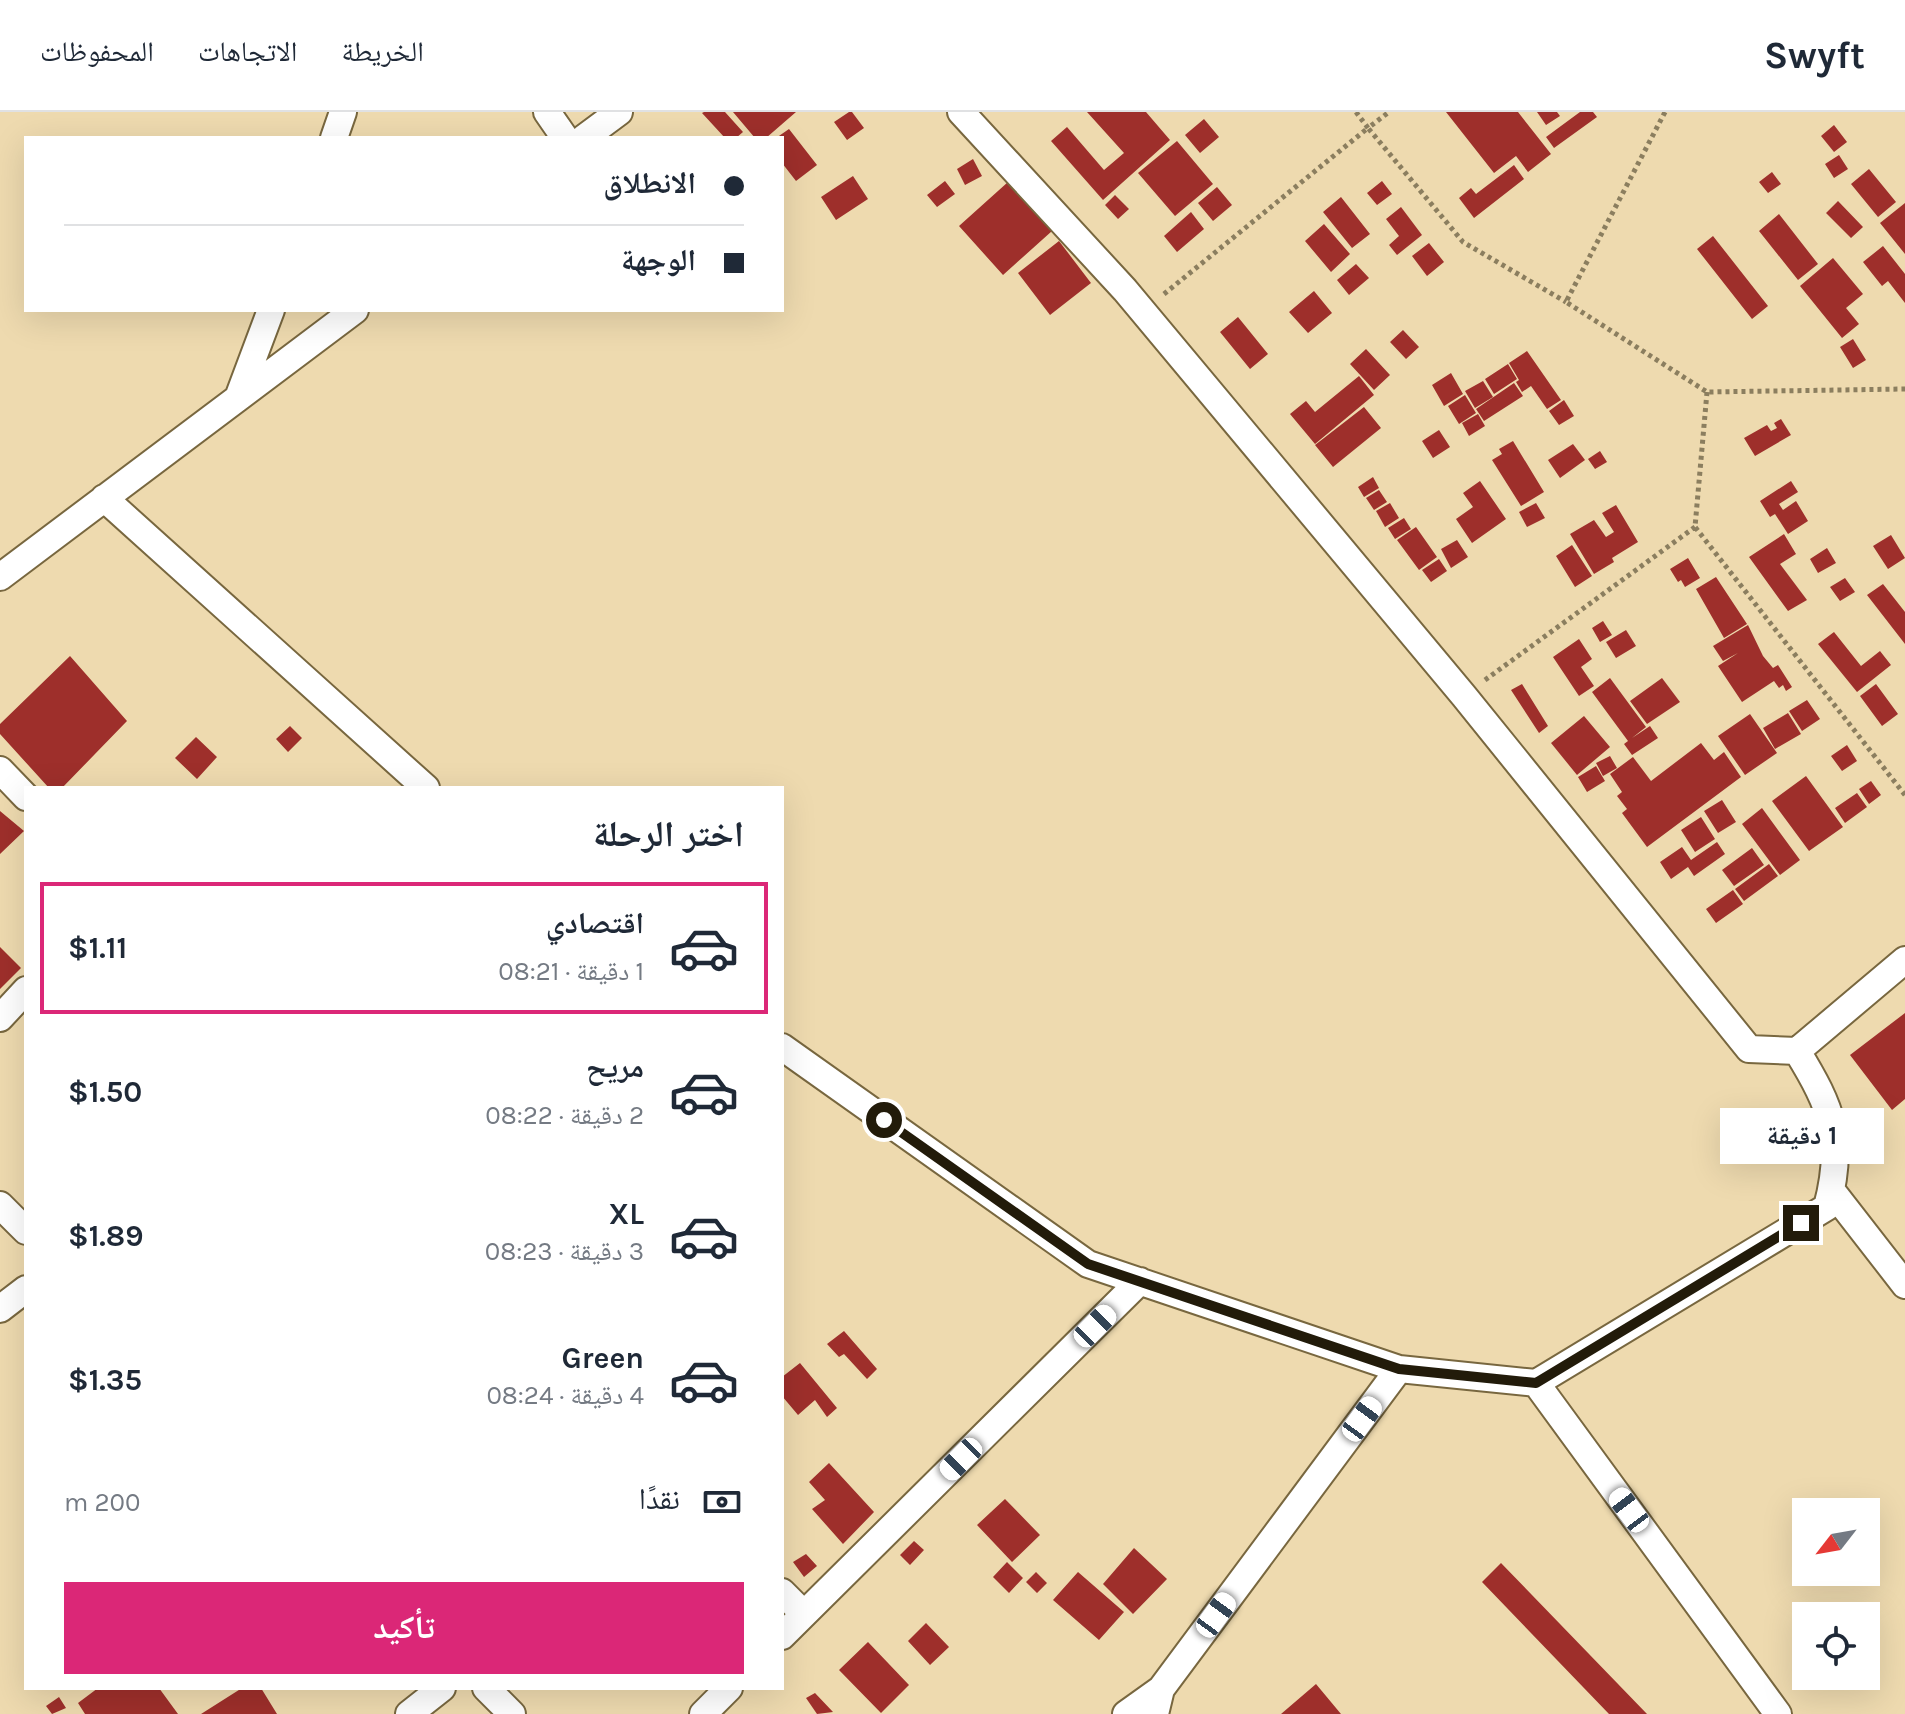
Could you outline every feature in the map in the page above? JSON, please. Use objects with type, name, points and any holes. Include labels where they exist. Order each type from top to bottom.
[{"type":"street","points":[[335,136],[343,112]]},
{"type":"street","points":[[547,112],[564,136]]},
{"type":"street","points":[[587,136],[619,112]]},
{"type":"street","points":[[961,112],[1143,311],[1464,696],[1749,1049],[1797,1051],[1905,960]]},
{"type":"street","points":[[238,398],[270,312]]},
{"type":"street","points":[[0,577],[352,312]]},
{"type":"street","points":[[104,498],[424,786]]},
{"type":"street","points":[[0,770],[24,795]]},
{"type":"street","points":[[0,1018],[24,992]]},
{"type":"street","points":[[784,1048],[1088,1264],[1399,1369],[1536,1383],[1827,1207],[1837,1155],[1828,1105],[1797,1051]]},
{"type":"street","points":[[1832,1191],[1902,1276]]},
{"type":"street","points":[[0,1205],[24,1229]]},
{"type":"street","points":[[784,1634],[1140,1281]]},
{"type":"street","points":[[0,1309],[24,1291]]},
{"type":"street","points":[[1126,1714],[1158,1702],[1399,1369]]},
{"type":"street","points":[[1536,1383],[1778,1714]]},
{"type":"street","points":[[784,1594],[804,1614]]},
{"type":"street","points":[[409,1714],[439,1690]]},
{"type":"street","points":[[488,1690],[512,1714]]},
{"type":"street","points":[[703,1714],[727,1690]]},
{"type":"path","points":[[1356,112],[1463,242],[1566,302],[1707,392],[1905,389]]},
{"type":"path","points":[[1143,311],[1389,112]]},
{"type":"path","points":[[1566,302],[1665,112]]},
{"type":"path","points":[[1707,392],[1695,527],[1905,795]]},
{"type":"path","points":[[1464,696],[1695,527]]},
{"type":"building","points":[[725,112],[743,132],[738,136],[723,136],[702,113]]},
{"type":"building","points":[[733,112],[796,112],[768,136],[753,136]]},
{"type":"building","points":[[849,112],[864,128],[847,140],[834,122]]},
{"type":"building","points":[[1087,112],[1146,112],[1170,140],[1103,200],[1051,141],[1067,127],[1104,170],[1124,153]]},
{"type":"building","points":[[1446,112],[1518,112],[1551,154],[1528,172],[1516,156],[1494,173]]},
{"type":"building","points":[[1537,112],[1557,112],[1560,116],[1546,125]]},
{"type":"building","points":[[1580,112],[1593,112],[1597,117],[1554,148],[1546,137]]},
{"type":"building","points":[[1204,119],[1219,137],[1200,153],[1185,135]]},
{"type":"building","points":[[1834,125],[1847,142],[1834,152],[1821,136]]},
{"type":"building","points":[[789,129],[817,165],[796,181],[784,166],[784,136],[779,136]]},
{"type":"building","points":[[1177,141],[1213,184],[1175,216],[1138,173]]},
{"type":"building","points":[[1839,155],[1848,169],[1834,178],[1825,164]]},
{"type":"building","points":[[973,159],[982,176],[965,185],[957,169]]},
{"type":"building","points":[[1514,165],[1524,179],[1474,218],[1459,198],[1471,188],[1476,194]]},
{"type":"building","points":[[1869,169],[1896,202],[1878,217],[1851,184]]},
{"type":"building","points":[[1772,172],[1781,184],[1768,193],[1759,182]]},
{"type":"building","points":[[853,176],[868,199],[836,220],[821,197]]},
{"type":"building","points":[[945,181],[955,194],[937,207],[927,195]]},
{"type":"building","points":[[1382,181],[1392,194],[1377,205],[1367,193]]},
{"type":"building","points":[[1008,182],[1052,231],[1003,275],[959,226]]},
{"type":"building","points":[[1217,187],[1232,205],[1213,221],[1198,203]]},
{"type":"building","points":[[1115,195],[1129,209],[1118,219],[1105,205]]},
{"type":"building","points":[[1341,197],[1370,234],[1352,248],[1323,212]]},
{"type":"building","points":[[1838,201],[1863,227],[1851,238],[1826,213]]},
{"type":"building","points":[[1905,203],[1905,254],[1880,223]]},
{"type":"building","points":[[1401,207],[1422,235],[1397,255],[1389,245],[1399,236],[1386,219]]},
{"type":"building","points":[[1191,212],[1204,229],[1177,252],[1164,236]]},
{"type":"building","points":[[1779,214],[1818,264],[1798,280],[1759,231]]},
{"type":"building","points":[[1324,224],[1350,254],[1331,272],[1305,241]]},
{"type":"building","points":[[1713,236],[1768,306],[1752,319],[1697,249]]},
{"type":"building","points":[[1059,241],[1091,283],[1050,315],[1018,273]]},
{"type":"building","points":[[1429,243],[1444,262],[1427,276],[1412,256]]},
{"type":"building","points":[[1883,246],[1905,274],[1905,303],[1888,281],[1882,286],[1863,262]]},
{"type":"building","points":[[1833,258],[1863,294],[1846,308],[1859,324],[1842,338],[1800,286]]},
{"type":"building","points":[[1356,264],[1369,278],[1349,295],[1337,280]]},
{"type":"building","points":[[1314,291],[1332,313],[1308,333],[1289,312]]},
{"type":"building","points":[[1238,317],[1268,354],[1250,369],[1220,332]]},
{"type":"building","points":[[1403,330],[1419,347],[1406,359],[1390,342]]},
{"type":"building","points":[[1853,339],[1866,360],[1853,368],[1840,347]]},
{"type":"building","points":[[1366,349],[1390,375],[1374,390],[1350,364]]},
{"type":"building","points":[[1527,351],[1561,400],[1547,409],[1531,386],[1522,392],[1509,363]]},
{"type":"building","points":[[1508,364],[1517,379],[1494,394],[1485,379]]},
{"type":"building","points":[[1451,373],[1463,394],[1444,406],[1432,385]]},
{"type":"building","points":[[1359,376],[1374,395],[1315,444],[1290,414],[1306,401],[1315,412]]},
{"type":"building","points":[[1483,381],[1493,397],[1475,408],[1465,391]]},
{"type":"building","points":[[1514,383],[1523,396],[1484,421],[1476,409]]},
{"type":"building","points":[[1465,395],[1476,413],[1459,424],[1448,406]]},
{"type":"building","points":[[1564,400],[1574,416],[1559,425],[1549,411]]},
{"type":"building","points":[[1364,407],[1381,428],[1333,467],[1315,445]]},
{"type":"building","points":[[1478,414],[1485,426],[1469,436],[1462,423]]},
{"type":"building","points":[[1781,419],[1791,435],[1755,456],[1744,438],[1767,425],[1771,431],[1777,428],[1774,423]]},
{"type":"building","points":[[1439,430],[1450,447],[1433,458],[1422,441]]},
{"type":"building","points":[[1513,441],[1544,492],[1521,506],[1492,460],[1502,454],[1499,449]]},
{"type":"building","points":[[1573,444],[1585,460],[1560,478],[1548,460]]},
{"type":"building","points":[[1600,451],[1607,462],[1595,469],[1588,459]]},
{"type":"building","points":[[1373,477],[1379,488],[1364,497],[1358,487]]},
{"type":"building","points":[[1480,481],[1506,519],[1472,543],[1456,519],[1473,507],[1463,493]]},
{"type":"building","points":[[1791,481],[1798,492],[1779,504],[1783,510],[1796,501],[1808,521],[1788,534],[1775,514],[1770,517],[1760,501]]},
{"type":"building","points":[[1379,490],[1387,502],[1374,510],[1366,498]]},
{"type":"building","points":[[1390,503],[1399,518],[1385,527],[1376,511]]},
{"type":"building","points":[[1536,503],[1545,518],[1527,527],[1519,512]]},
{"type":"building","points":[[1616,505],[1638,542],[1594,574],[1570,534],[1594,520],[1606,537],[1614,532],[1602,513]]},
{"type":"building","points":[[1404,518],[1411,529],[1395,539],[1388,528]]},
{"type":"building","points":[[1416,527],[1437,557],[1419,570],[1397,540]]},
{"type":"building","points":[[1784,534],[1796,554],[1780,564],[1807,600],[1788,611],[1749,557]]},
{"type":"building","points":[[1891,535],[1905,558],[1888,569],[1873,546]]},
{"type":"building","points":[[1457,540],[1468,557],[1451,568],[1441,549]]},
{"type":"building","points":[[1572,545],[1592,576],[1575,587],[1556,556]]},
{"type":"building","points":[[1827,548],[1836,563],[1818,573],[1810,559]]},
{"type":"building","points":[[1688,558],[1700,578],[1685,587],[1670,569]]},
{"type":"building","points":[[1439,559],[1447,571],[1431,582],[1422,570]]},
{"type":"building","points":[[1716,577],[1747,624],[1724,638],[1696,589]]},
{"type":"building","points":[[1845,578],[1855,592],[1840,601],[1830,587]]},
{"type":"building","points":[[1883,584],[1905,612],[1905,644],[1867,595]]},
{"type":"building","points":[[1603,621],[1612,635],[1600,642],[1592,628]]},
{"type":"building","points":[[1748,625],[1763,656],[1773,668],[1778,665],[1792,687],[1786,691],[1783,685],[1779,688],[1774,681],[1742,702],[1718,666],[1738,653],[1723,661],[1713,646]]},
{"type":"building","points":[[1626,630],[1636,646],[1616,658],[1606,642]]},
{"type":"building","points":[[1834,632],[1861,666],[1880,651],[1891,665],[1857,692],[1818,644]]},
{"type":"building","points":[[1579,639],[1592,659],[1581,667],[1594,686],[1579,696],[1553,657]]},
{"type":"building","points":[[70,656],[127,721],[64,786],[47,786],[0,734],[0,724]]},
{"type":"building","points":[[1610,678],[1646,727],[1632,738],[1650,726],[1658,738],[1632,755],[1624,744],[1628,741],[1592,692]]},
{"type":"building","points":[[1662,678],[1680,702],[1647,724],[1630,701]]},
{"type":"building","points":[[1522,684],[1548,726],[1539,733],[1511,690]]},
{"type":"building","points":[[1876,684],[1898,714],[1882,726],[1860,696]]},
{"type":"building","points":[[1807,700],[1820,719],[1802,731],[1789,711]]},
{"type":"building","points":[[1788,713],[1801,734],[1775,749],[1763,728]]},
{"type":"building","points":[[1750,714],[1777,753],[1745,775],[1718,736]]},
{"type":"building","points":[[1584,716],[1610,747],[1577,775],[1551,743]]},
{"type":"building","points":[[290,726],[302,738],[288,752],[276,739]]},
{"type":"building","points":[[196,737],[217,757],[197,779],[175,758]]},
{"type":"building","points":[[1701,743],[1714,760],[1724,752],[1741,777],[1647,847],[1622,813],[1627,809],[1617,796],[1622,792],[1610,774],[1633,757],[1651,781]]},
{"type":"building","points":[[1847,745],[1857,761],[1842,771],[1831,756]]},
{"type":"building","points":[[1610,756],[1617,768],[1603,776],[1596,763]]},
{"type":"building","points":[[1596,766],[1605,781],[1587,792],[1578,777]]},
{"type":"building","points":[[1806,776],[1843,827],[1809,851],[1772,801]]},
{"type":"building","points":[[1871,781],[1881,795],[1869,804],[1859,789]]},
{"type":"building","points":[[1857,793],[1867,807],[1845,823],[1835,808]]},
{"type":"building","points":[[1722,800],[1736,822],[1718,833],[1704,811]]},
{"type":"building","points":[[1762,808],[1800,860],[1780,875],[1742,824]]},
{"type":"building","points":[[0,811],[24,831],[0,854]]},
{"type":"building","points":[[1701,817],[1715,839],[1695,852],[1681,830]]},
{"type":"building","points":[[1717,842],[1725,854],[1694,876],[1688,867],[1671,879],[1660,862],[1682,847],[1691,860]]},
{"type":"building","points":[[1752,848],[1764,865],[1734,886],[1722,870]]},
{"type":"building","points":[[1769,864],[1778,876],[1744,901],[1735,889]]},
{"type":"building","points":[[1733,890],[1743,904],[1716,923],[1706,909]]},
{"type":"building","points":[[0,947],[21,968],[0,989]]},
{"type":"building","points":[[1905,1013],[1905,1099],[1892,1110],[1850,1055]]},
{"type":"building","points":[[844,1331],[877,1369],[867,1379],[844,1354],[839,1357],[827,1344]]},
{"type":"building","points":[[800,1363],[837,1408],[827,1417],[815,1400],[798,1415],[784,1398],[784,1375]]},
{"type":"building","points":[[829,1463],[874,1512],[843,1544],[812,1509],[825,1500],[809,1482]]},
{"type":"building","points":[[1005,1499],[1040,1535],[1012,1562],[977,1525]]},
{"type":"building","points":[[914,1541],[924,1550],[910,1565],[900,1555]]},
{"type":"building","points":[[1134,1548],[1167,1579],[1133,1614],[1103,1584]]},
{"type":"building","points":[[806,1554],[817,1566],[804,1577],[793,1562]]},
{"type":"building","points":[[1007,1562],[1023,1578],[1009,1593],[993,1577]]},
{"type":"building","points":[[1501,1563],[1647,1714],[1609,1714],[1482,1582]]},
{"type":"building","points":[[1036,1572],[1047,1583],[1037,1593],[1026,1582]]},
{"type":"building","points":[[1078,1572],[1124,1612],[1099,1640],[1053,1600]]},
{"type":"building","points":[[926,1623],[949,1647],[930,1665],[908,1641]]},
{"type":"building","points":[[868,1642],[909,1685],[881,1713],[839,1670]]},
{"type":"building","points":[[1316,1684],[1341,1714],[1281,1714]]},
{"type":"building","points":[[95,1690],[160,1690],[178,1714],[85,1714],[78,1703]]},
{"type":"building","points":[[239,1690],[262,1690],[277,1714],[201,1714]]},
{"type":"building","points":[[815,1693],[833,1712],[817,1714],[806,1698]]},
{"type":"building","points":[[59,1697],[66,1708],[52,1714],[46,1706]]},
{"type":"route","points":[[884,1120],[1088,1264],[1399,1369],[1536,1383],[1801,1223]]}]
